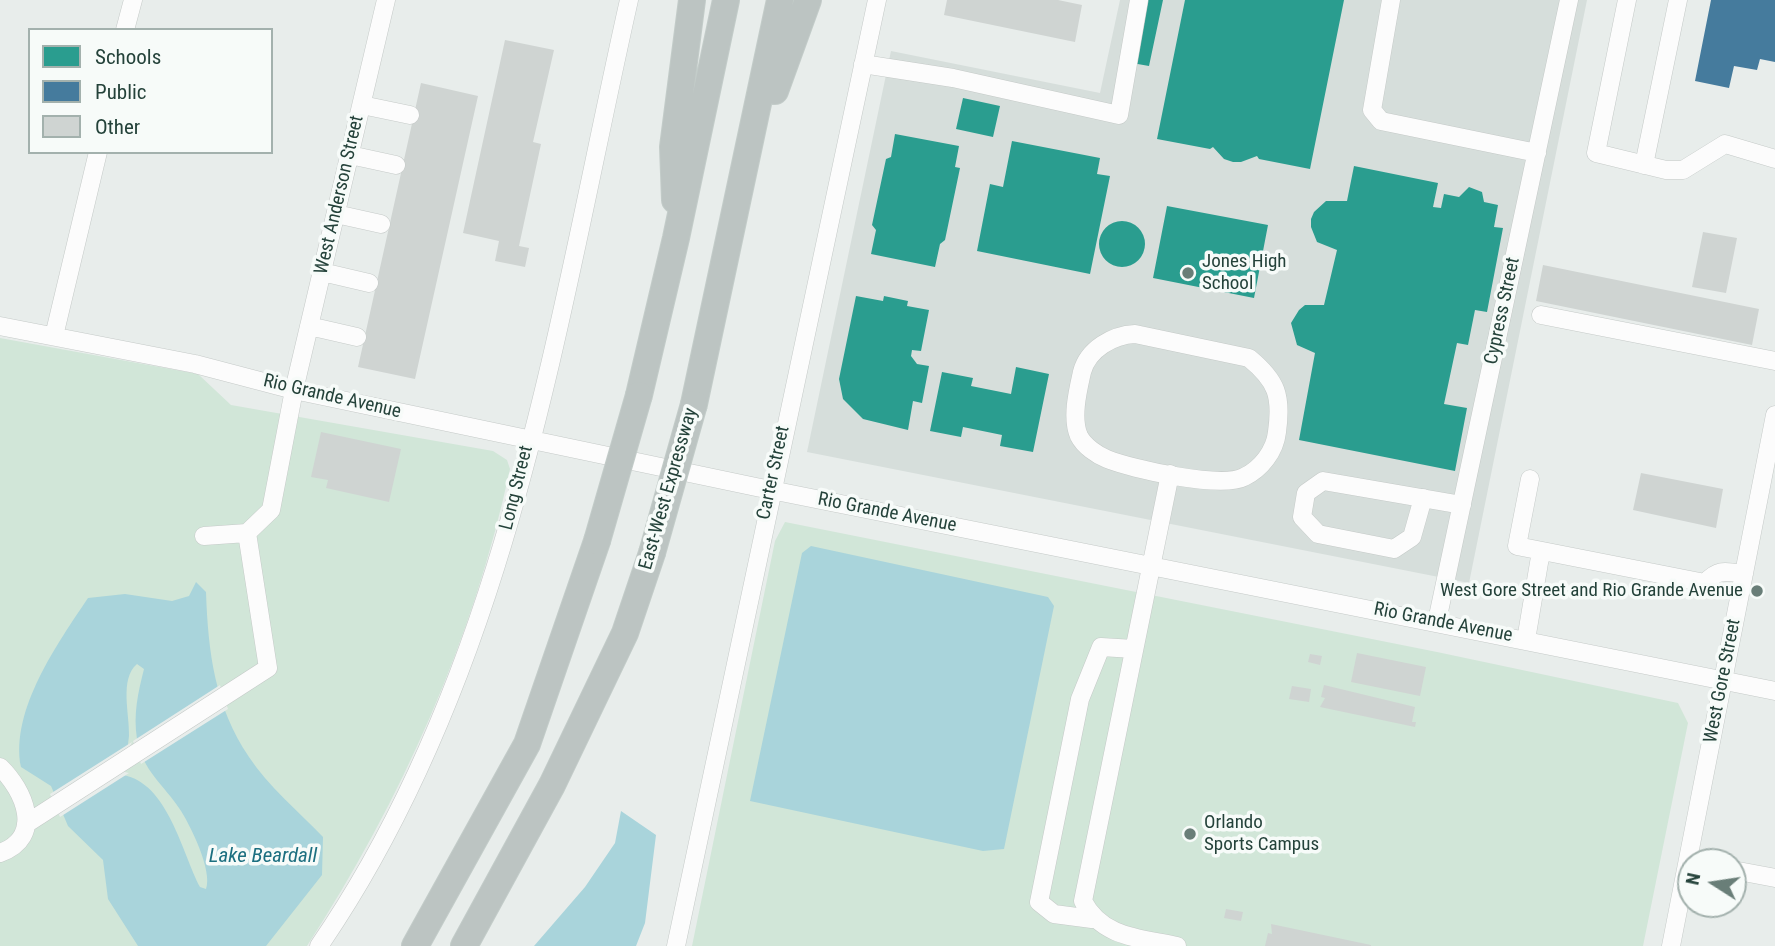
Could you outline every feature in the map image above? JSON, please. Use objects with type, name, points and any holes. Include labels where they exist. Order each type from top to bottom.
[{"type":"highway","points":[[676,238],[673,147],[692,0]]},
{"type":"highway","points":[[415,946],[527,744],[597,541],[639,395],[676,238],[726,0]]},
{"type":"highway","name":"East-West Expressway","points":[[464,946],[551,785],[625,633],[652,552],[694,404],[745,175],[780,0]]},
{"type":"highway","points":[[745,175],[808,0]]},
{"type":"street","points":[[125,28],[132,0]]},
{"type":"street","name":"West Anderson Street","points":[[247,533],[271,510],[294,390],[386,0]]},
{"type":"street","name":"Long Street","points":[[319,946],[386,836],[434,735],[467,652],[509,525],[629,0]]},
{"type":"street","name":"Carter Street","points":[[676,946],[877,0]]},
{"type":"street","points":[[863,64],[953,78],[1119,115],[1139,0]]},
{"type":"street","points":[[1391,0],[1372,110],[1381,121],[1537,153]]},
{"type":"street","name":"Cypress Street","points":[[1437,621],[1569,0]]},
{"type":"street","points":[[1627,0],[1596,153],[1644,165],[1683,170],[1725,144],[1775,159]]},
{"type":"street","points":[[1644,165],[1678,0]]},
{"type":"street","points":[[362,105],[410,115]]},
{"type":"street","points":[[54,336],[98,154]]},
{"type":"street","points":[[349,155],[396,165]]},
{"type":"street","points":[[336,214],[381,224]]},
{"type":"street","points":[[322,272],[369,283]]},
{"type":"street","points":[[1541,315],[1775,361]]},
{"type":"street","name":"Rio Grande Avenue","points":[[0,326],[195,364],[294,390],[771,490],[1437,621],[1775,691]]},
{"type":"street","points":[[309,326],[357,337]]},
{"type":"street","points":[[1135,334],[1249,358],[1263,370],[1277,390],[1280,413],[1276,442],[1262,464],[1242,478],[1212,482],[1170,474],[1107,459],[1090,449],[1079,436],[1077,394],[1083,368],[1106,341],[1120,335],[1135,334]]},
{"type":"street","name":"West Gore Street","points":[[1692,848],[1744,574],[1768,485],[1775,415]]},
{"type":"street","points":[[1092,919],[1083,901],[1170,474]]},
{"type":"street","points":[[1530,479],[1517,547],[1704,583],[1714,571],[1744,574]]},
{"type":"street","points":[[1423,498],[1412,537],[1394,549],[1318,534],[1303,517],[1306,493],[1323,481],[1423,498],[1461,505]]},
{"type":"street","points":[[26,824],[268,667],[247,533],[204,536]]},
{"type":"street","points":[[1526,640],[1541,551]]},
{"type":"street","points":[[1135,649],[1101,647],[1080,699],[1039,902],[1054,914],[1092,919],[1115,933],[1177,946]]},
{"type":"street","points":[[0,767],[25,799],[26,824],[19,839],[0,853]]},
{"type":"street","points":[[1747,873],[1775,878]]},
{"type":"street","name":"West Gore Street","points":[[1671,946],[1677,918]]},
{"type":"shaded area","name":"Jones High School","points":[[1120,0],[1587,0],[1469,583],[807,452],[891,51],[1100,93]]},
{"type":"green space","points":[[0,338],[198,374],[231,405],[493,451],[507,460],[510,469],[495,532],[455,656],[403,776],[341,891],[307,946],[0,946]]},
{"type":"green space","name":"Orlando Sports Campus","points":[[785,522],[1437,652],[1678,703],[1688,723],[1643,946],[692,946],[775,541]]},
{"type":"water","points":[[811,546],[1048,597],[1054,606],[1004,849],[983,851],[750,801],[802,553]]},
{"type":"water","name":"Lake Beardall","points":[[196,582],[206,592],[209,636],[216,678],[228,719],[237,738],[265,778],[323,837],[322,875],[266,946],[138,946],[108,899],[103,860],[68,826],[51,786],[21,767],[19,745],[29,700],[63,635],[88,598],[125,594],[172,601],[189,596]],"holes":[[[137,664],[144,669],[136,712],[140,750],[149,768],[189,825],[206,871],[206,889],[200,887],[172,821],[162,805],[151,791],[138,781],[123,775],[129,736],[128,679]]]},
{"type":"water","points":[[621,811],[656,835],[645,923],[636,946],[534,946],[585,887],[615,843]]},
{"type":"pier","points":[[220,685],[228,709],[141,764],[133,741]]},
{"type":"pier","points":[[132,742],[120,771],[129,773],[60,817],[50,794]]},
{"type":"building: Schools","points":[[1144,0],[1163,0],[1149,66],[1132,63]]},
{"type":"building: Schools","points":[[1185,0],[1344,0],[1310,169],[1259,159],[1257,156],[1233,162],[1224,159],[1213,147],[1210,149],[1157,139]]},
{"type":"building: Schools","points":[[963,98],[1000,106],[993,137],[956,129]]},
{"type":"building: Schools","points":[[895,134],[959,146],[955,167],[960,168],[945,240],[940,244],[935,267],[871,254],[876,230],[872,225],[886,159],[891,157]]},
{"type":"building: Schools","points":[[1012,141],[1100,158],[1097,174],[1110,176],[1090,274],[977,251],[990,184],[1003,187]]},
{"type":"building: Schools","points":[[1354,166],[1438,183],[1433,207],[1441,208],[1444,194],[1459,197],[1469,187],[1482,192],[1484,202],[1498,205],[1494,227],[1503,228],[1487,312],[1475,310],[1468,345],[1457,343],[1444,404],[1467,408],[1455,471],[1299,440],[1315,353],[1297,345],[1291,323],[1305,305],[1324,305],[1337,250],[1317,242],[1311,219],[1314,212],[1326,201],[1347,201]]},
{"type":"building: Schools","points":[[1167,206],[1268,225],[1254,298],[1153,278]]},
{"type":"building: Schools","points":[[1122,221],[1139,227],[1145,244],[1139,261],[1122,267],[1105,261],[1099,244],[1105,227]]},
{"type":"building: Schools","points":[[856,296],[883,301],[884,296],[908,301],[907,306],[929,310],[921,351],[912,350],[911,356],[917,364],[929,366],[922,403],[913,401],[908,430],[863,419],[843,399],[839,379]]},
{"type":"building: Schools","points":[[1016,367],[1049,374],[1033,452],[1000,446],[1002,435],[963,427],[961,437],[930,431],[942,372],[973,378],[971,386],[1011,394]]},
{"type":"building: Public","points":[[1711,0],[1775,0],[1775,62],[1760,59],[1757,70],[1734,66],[1729,88],[1695,81]]},
{"type":"building: Other","points":[[947,0],[1058,0],[1082,5],[1075,42],[944,15]]},
{"type":"building: Other","points":[[505,40],[554,50],[533,142],[541,144],[519,246],[529,248],[525,267],[495,261],[499,241],[463,233]]},
{"type":"building: Other","points":[[421,83],[478,96],[415,379],[358,367]]},
{"type":"building: Other","points":[[1703,232],[1737,238],[1726,293],[1692,287]]},
{"type":"building: Other","points":[[1543,265],[1759,309],[1752,345],[1536,301]]},
{"type":"building: Other","points":[[321,432],[401,449],[389,502],[326,488],[328,480],[311,477]]},
{"type":"building: Other","points":[[1641,473],[1723,489],[1716,528],[1633,510]]},
{"type":"building: Other","points":[[1357,653],[1426,667],[1420,696],[1351,682]]},
{"type":"building: Other","points":[[1310,654],[1322,656],[1320,665],[1308,662]]},
{"type":"building: Other","points":[[1324,685],[1415,707],[1412,722],[1416,722],[1415,727],[1320,707],[1325,698],[1321,697]]},
{"type":"building: Other","points":[[1292,686],[1311,689],[1309,702],[1289,699]]},
{"type":"building: Other","points":[[1226,909],[1243,912],[1241,921],[1224,918]]},
{"type":"building: Other","points":[[1271,924],[1371,946],[1265,946],[1268,933],[1272,934]]},
{"type":"place","name":"Jones High School","points":[[1188,273]]},
{"type":"place","name":"West Gore Street and Rio Grande Avenue","points":[[1757,591]]},
{"type":"place","name":"Orlando Sports Campus","points":[[1190,834]]}]
